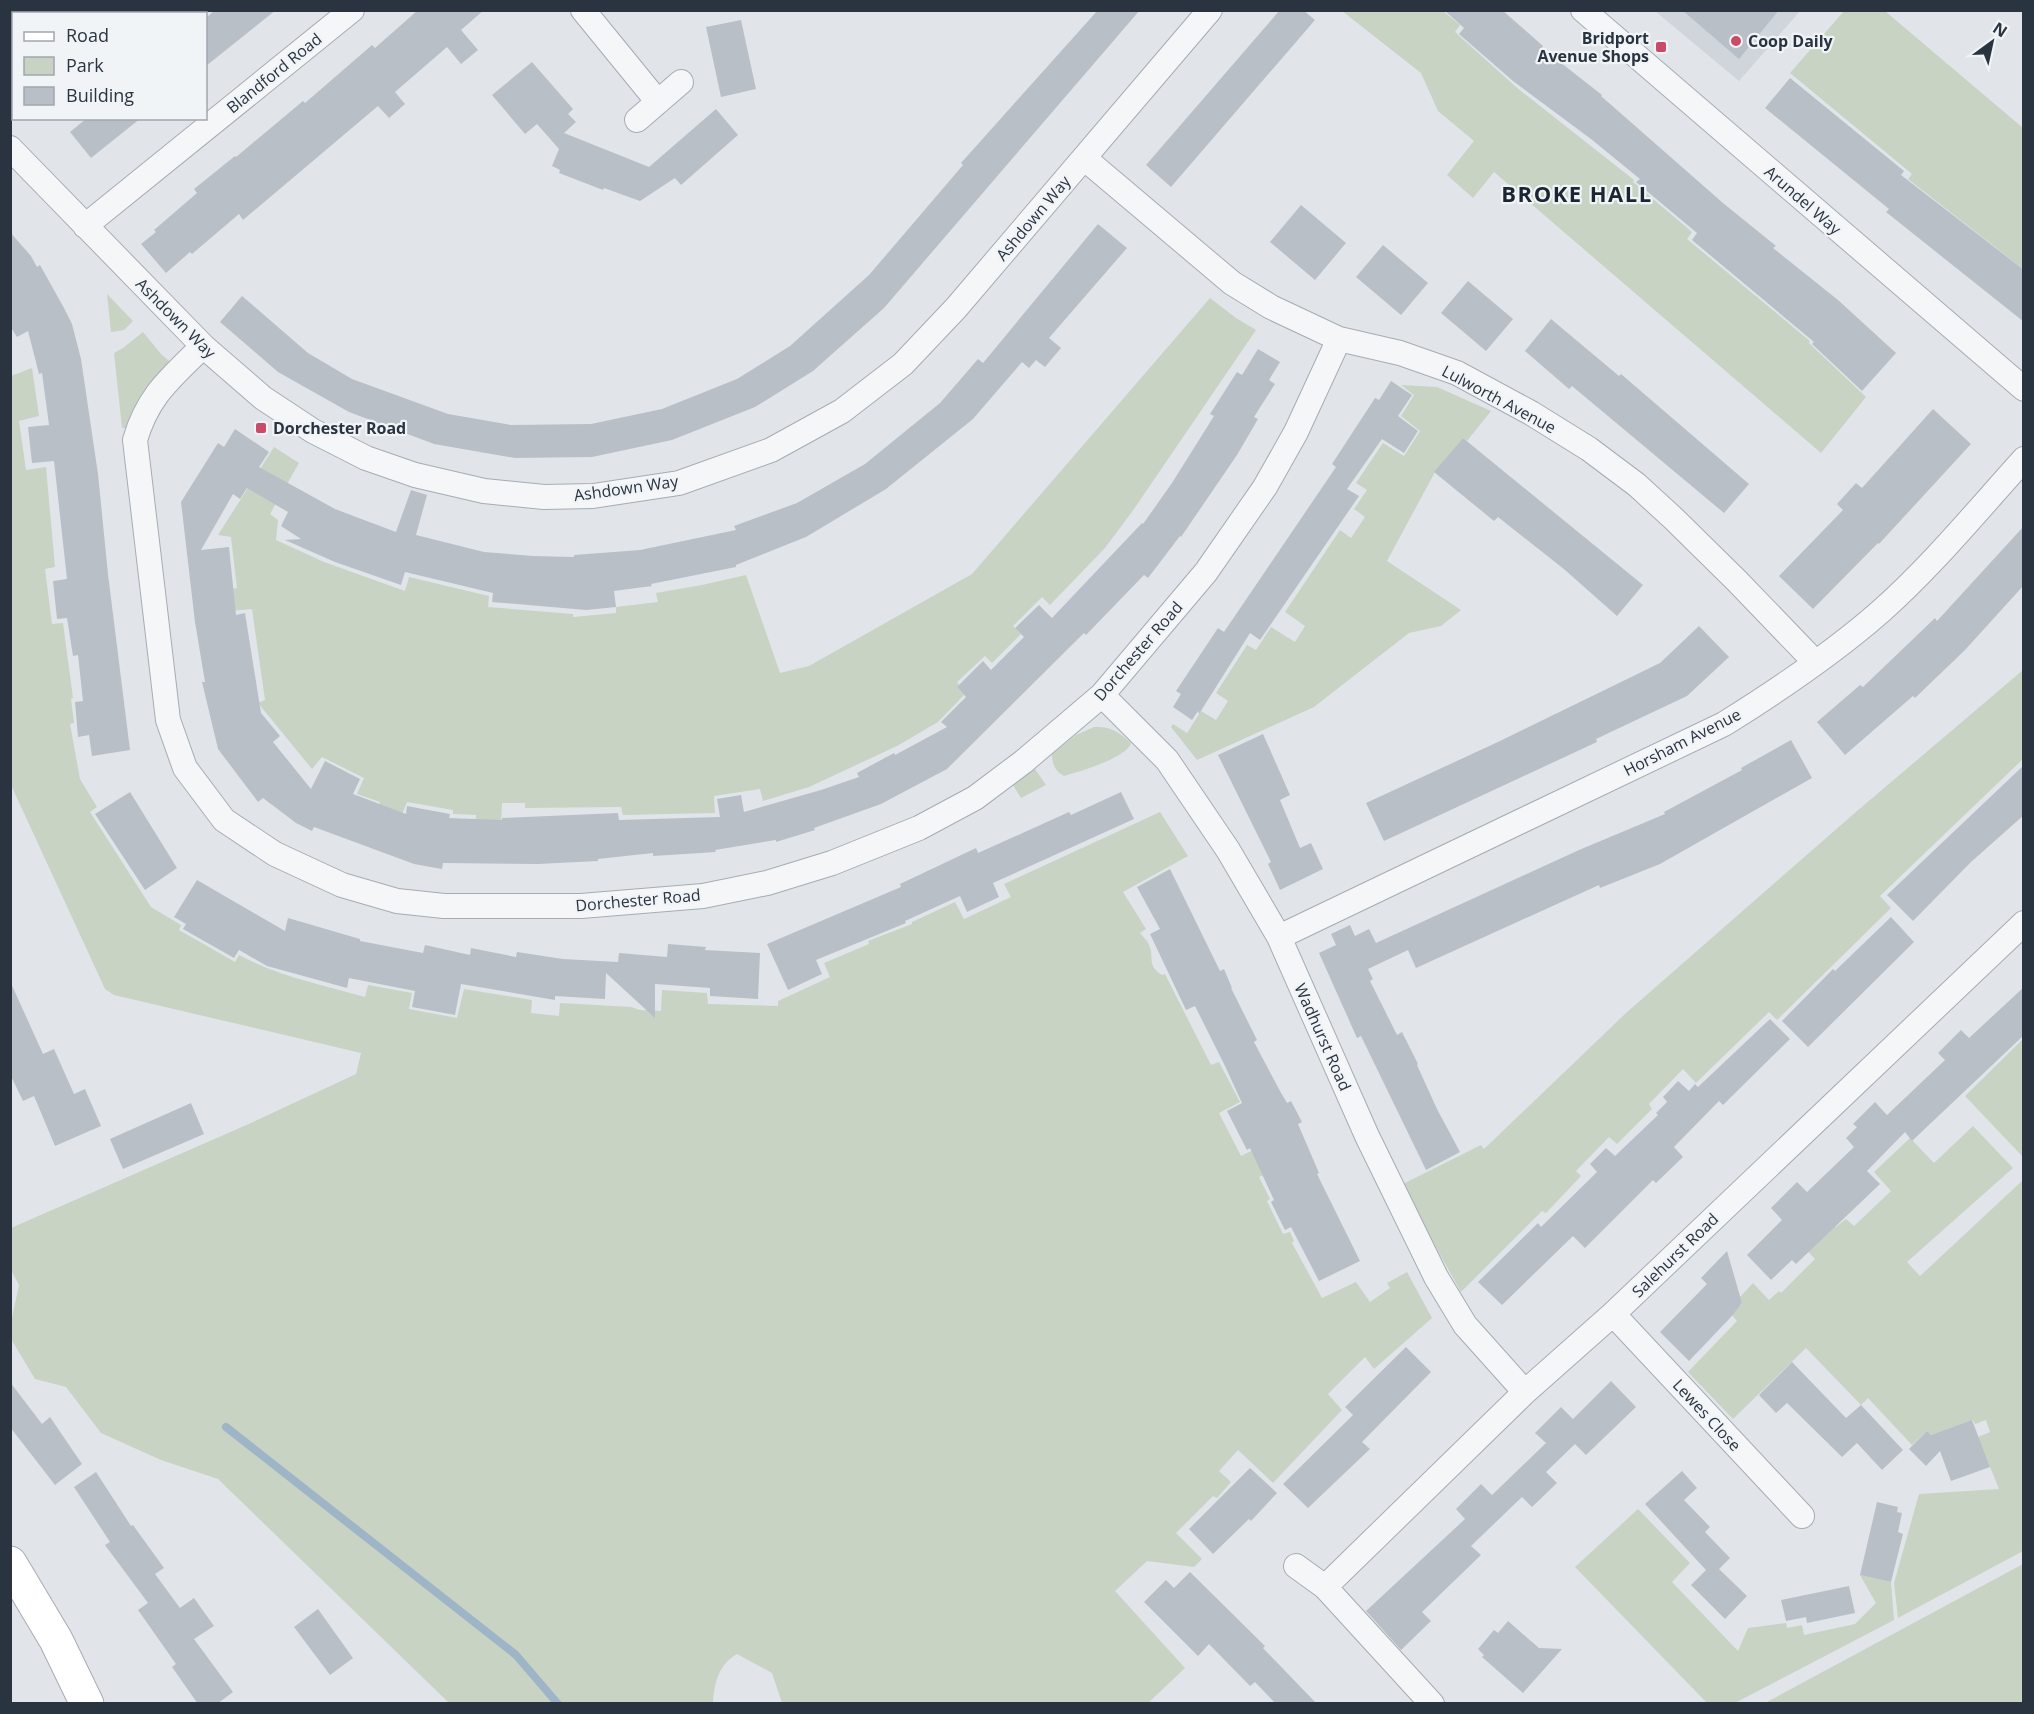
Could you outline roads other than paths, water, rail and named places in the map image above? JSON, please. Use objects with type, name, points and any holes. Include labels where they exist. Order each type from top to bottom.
[{"type":"street","name":"Blandford Road","points":[[85,226],[352,10]]},
{"type":"street","points":[[583,10],[658,102]]},
{"type":"street","name":"Ashdown Way","points":[[10,148],[203,346],[262,398],[313,431],[366,458],[415,475],[484,491],[544,497],[593,496],[679,483],[771,450],[842,411],[903,364],[956,308],[1210,10]]},
{"type":"street","name":"Arundel Way","points":[[1583,10],[2024,389]]},
{"type":"street","points":[[637,120],[681,82]]},
{"type":"street","name":"Lulworth Avenue","points":[[1084,158],[1232,283],[1271,307],[1339,339],[1400,353],[1457,373],[1531,413],[1588,449],[1637,486],[1674,519],[1737,580],[1815,662]]},
{"type":"street","name":"Dorchester Road","points":[[203,346],[151,401],[140,421],[135,440],[168,720],[185,768],[224,820],[275,854],[342,885],[397,901],[432,905],[581,906],[704,896],[767,883],[832,863],[898,837],[920,828],[975,798],[1023,762],[1102,695],[1206,572],[1265,487],[1296,432],[1339,339]]},
{"type":"street","name":"Horsham Avenue","points":[[1279,937],[1724,724],[1779,690],[1880,612],[1943,550],[2024,459]]},
{"type":"street","name":"Wadhurst Road","points":[[1102,695],[1167,760],[1228,850],[1279,937],[1367,1136],[1436,1277],[1465,1325],[1525,1392]]},
{"type":"street","name":"Salehurst Road","points":[[1325,1587],[1525,1392],[1612,1314],[2024,923]]},
{"type":"street","name":"Lewes Close","points":[[1612,1314],[1802,1516]]},
{"type":"street","points":[[1296,1566],[1325,1587],[1432,1704]]},
{"type":"street","points":[[14,1576],[56,1640],[87,1704]]},
{"type":"waterway","points":[[226,1427],[516,1655],[558,1704]]},
{"type":"place","name":"Coop Daily","points":[[1736,41]]},
{"type":"place","name":"Bridport Avenue Shops","points":[[1661,47]]},
{"type":"place","name":"Dorchester Road","points":[[261,428]]},
{"type":"district","name":"BROKE HALL","points":[[1577,193]]}]
